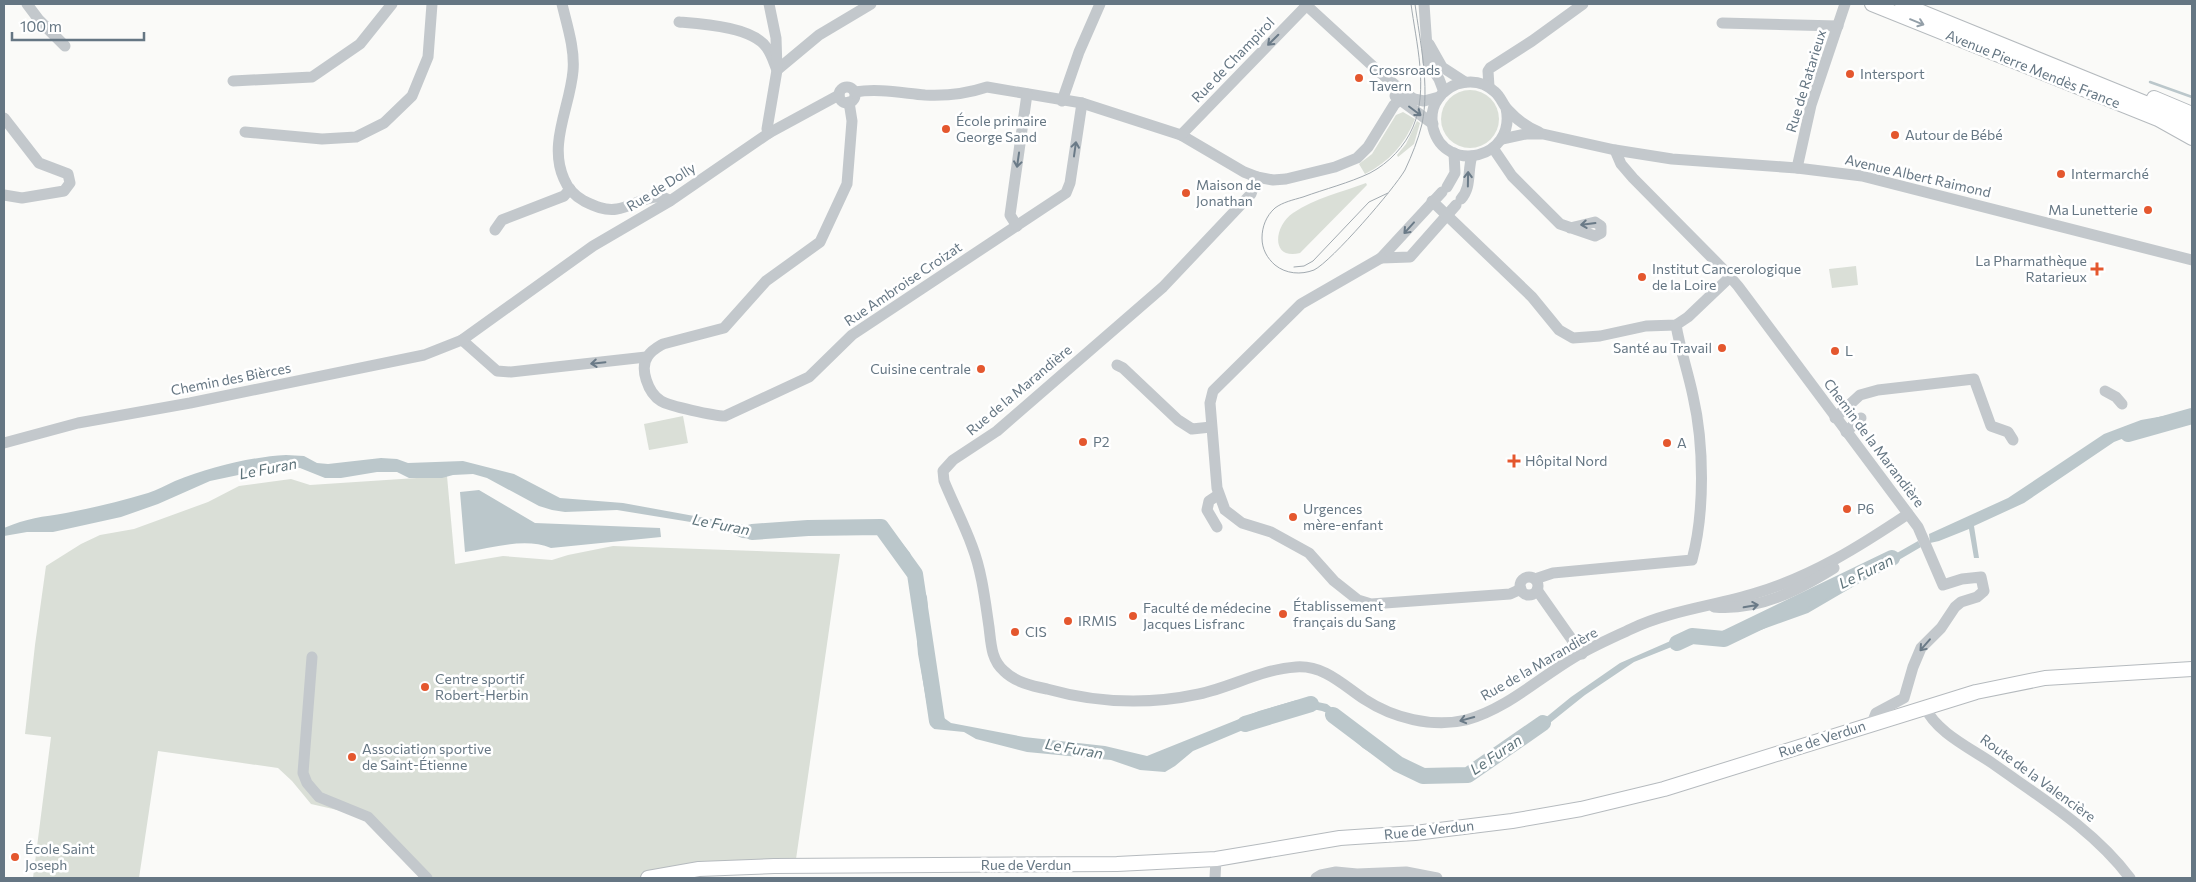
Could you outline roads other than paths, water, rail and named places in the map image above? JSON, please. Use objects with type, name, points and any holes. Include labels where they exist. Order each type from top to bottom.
[{"type":"main road","name":"Avenue Pierre Mendès France","points":[[1872,4],[2158,118],[2192,138]]},
{"type":"main road","name":"Avenue Pierre Mendès France","points":[[1902,4],[2150,105],[2192,126]]},
{"type":"main road","points":[[1974,33],[2092,73],[2192,114]]},
{"type":"main road","name":"Rue de Verdun","points":[[648,878],[700,869],[774,866],[1118,864],[1216,859],[1340,838],[1415,833],[1512,822],[1581,809],[1664,789],[1976,692],[2045,678],[2192,669]]},
{"type":"street","points":[[27,4],[39,20],[65,46]]},
{"type":"street","points":[[233,80],[312,77],[360,44],[392,4]]},
{"type":"street","points":[[245,132],[322,139],[356,137],[384,123],[412,96],[428,57],[432,4]]},
{"type":"street","points":[[562,4],[572,52],[573,70],[558,148],[559,167],[570,189],[578,197],[597,207],[616,209],[665,196],[670,201]]},
{"type":"street","points":[[769,4],[776,38],[777,70],[767,129],[769,133]]},
{"type":"street","points":[[777,70],[819,35],[871,4]]},
{"type":"street","points":[[1062,101],[1079,52],[1100,4]]},
{"type":"street","points":[[1424,4],[1428,62],[1439,79],[1441,95],[1433,110],[1432,124]]},
{"type":"street","points":[[1484,85],[1488,70],[1583,4]]},
{"type":"street","name":"Rue de Ratarieux","points":[[1797,168],[1811,105],[1845,4]]},
{"type":"street","points":[[1306,5],[1432,124],[1439,140],[1454,153],[1472,156],[1483,154],[1502,139],[1507,124],[1506,108],[1498,94],[1484,85],[1465,82],[1442,67],[1428,42]]},
{"type":"street","name":"Rue de Champirol","points":[[1181,135],[1306,5]]},
{"type":"street","points":[[679,22],[702,24],[754,36],[767,48],[777,70]]},
{"type":"street","points":[[1722,23],[1838,26]]},
{"type":"street","points":[[1403,97],[1427,101],[1441,95],[1454,85],[1465,82]]},
{"type":"street","name":"Rue de Dolly","points":[[462,340],[593,246],[670,201],[769,133],[839,95],[840,90],[847,86],[852,97]]},
{"type":"street","points":[[462,340],[497,371],[510,372],[646,357],[663,344],[724,328],[766,281],[820,242],[847,184],[852,97],[866,90],[928,95],[975,91],[987,87],[1082,103],[1181,135],[1244,172],[1257,178],[1273,180],[1286,179],[1335,167],[1357,158],[1368,147],[1403,97]]},
{"type":"street","points":[[1017,226],[1010,216],[1027,94]]},
{"type":"street","name":"Rue Ambroise Croizat","points":[[646,357],[644,374],[650,389],[661,401],[714,416],[725,416],[808,377],[852,335],[1066,193],[1070,183],[1082,103]]},
{"type":"street","name":"Avenue Albert Raimond","points":[[1506,108],[1526,126],[1543,134]]},
{"type":"street","points":[[4,118],[39,163],[68,174],[70,184],[64,191],[36,196],[22,198],[4,195]]},
{"type":"street","name":"Avenue Albert Raimond","points":[[1502,139],[1526,134],[1543,134],[1615,150],[1672,159],[1797,168],[1862,176],[2192,260]]},
{"type":"street","points":[[1493,148],[1512,176],[1560,224],[1570,228]]},
{"type":"street","name":"Chemin de la Marandière","points":[[1615,150],[1621,164],[1633,178],[1730,277],[1918,526],[1943,585],[1962,579],[1981,577],[1984,591],[1977,597],[1961,602],[1955,607],[1940,628],[1921,648],[1904,698],[1876,713],[1872,723]]},
{"type":"street","points":[[1454,153],[1455,173],[1445,189],[1432,201],[1382,258],[1301,304],[1213,391],[1210,403],[1211,427],[1218,496],[1225,510],[1242,523],[1271,532],[1309,553],[1334,581],[1358,600],[1371,604],[1510,594],[1521,589],[1528,595],[1536,584],[1553,573],[1692,560],[1696,545],[1700,509],[1699,435],[1694,397],[1676,325]]},
{"type":"street","points":[[1382,258],[1410,257],[1447,216],[1468,189],[1468,170],[1472,156]]},
{"type":"street","name":"Rue de la Marandière","points":[[1257,178],[1251,194],[1164,287],[997,431],[953,460],[943,470],[944,481],[973,548],[984,589],[992,653],[1003,671],[1025,684],[1064,694],[1118,702],[1159,700],[1201,694],[1272,670],[1299,667],[1325,672],[1384,711],[1413,720],[1435,722],[1465,720],[1490,711],[1582,654],[1635,627],[1702,605],[1774,587],[1828,564],[1909,515]]},
{"type":"street","points":[[495,230],[502,220],[564,196],[570,189]]},
{"type":"street","points":[[1432,201],[1532,297],[1559,330],[1574,338],[1600,336],[1646,326],[1676,325],[1688,317],[1730,277]]},
{"type":"street","name":"Chemin des Bièrces","points":[[4,443],[78,423],[399,362],[424,355],[462,340]]},
{"type":"street","points":[[1117,366],[1122,368],[1178,420],[1192,429],[1211,427]]},
{"type":"street","points":[[1835,418],[1860,396],[1878,390],[1974,379],[1991,426],[2008,432],[2013,440]]},
{"type":"street","points":[[2105,391],[2116,397],[2122,404]]},
{"type":"street","points":[[1846,432],[1861,418]]},
{"type":"street","points":[[1217,526],[1207,510],[1209,502],[1218,496]]},
{"type":"street","points":[[1536,584],[1582,654]]},
{"type":"street","points":[[312,657],[303,773],[307,784],[319,797],[368,817],[427,878]]},
{"type":"street","name":"Route de la Valencière","points":[[1925,707],[1944,730],[2088,832],[2118,862],[2130,878]]},
{"type":"street","points":[[1216,859],[1216,878]]},
{"type":"street","points":[[1316,878],[1336,872],[1356,876],[1406,872],[1437,878]]},
{"type":"water","points":[[2192,411],[2192,421],[2152,427],[2114,442],[2024,503],[1974,526],[1979,558],[1974,558],[1969,529],[1930,543],[1929,534],[2008,498],[2104,434],[2141,420]]},
{"type":"water","points":[[286,455],[304,456],[317,463],[328,464],[381,458],[397,459],[408,463],[463,461],[514,474],[560,498],[623,503],[776,531],[802,524],[822,525],[855,521],[886,528],[894,533],[910,553],[927,597],[928,608],[925,624],[928,680],[940,715],[951,723],[1024,737],[1105,746],[1147,756],[1259,711],[1297,700],[1313,701],[1327,704],[1336,711],[1356,735],[1389,757],[1439,776],[1460,774],[1485,764],[1512,745],[1571,697],[1620,663],[1691,632],[1725,636],[1800,608],[1918,541],[1921,547],[1808,613],[1730,641],[1699,636],[1634,662],[1585,695],[1511,754],[1468,780],[1437,782],[1421,778],[1405,769],[1388,764],[1363,748],[1346,733],[1335,716],[1308,708],[1270,715],[1243,730],[1193,751],[1165,772],[1140,770],[1111,760],[1027,752],[976,739],[964,732],[934,729],[930,721],[918,654],[917,642],[921,607],[916,584],[910,574],[907,557],[892,542],[878,535],[853,527],[756,539],[742,538],[715,526],[617,510],[565,512],[552,510],[539,506],[487,478],[473,474],[453,475],[442,478],[409,478],[397,472],[377,472],[341,478],[325,478],[300,468],[281,466],[210,481],[158,504],[121,517],[53,532],[27,532],[4,536],[4,528],[20,522],[86,509],[138,496],[216,467],[258,458]]},
{"type":"water","points":[[479,490],[535,523],[660,528],[661,537],[551,548],[530,543],[519,543],[465,552],[460,492]]},
{"type":"waterway","points":[[2150,82],[2192,97]]},
{"type":"waterway","name":"Le Furan","points":[[2128,434],[2192,416]]},
{"type":"waterway","name":"Le Furan","points":[[752,532],[808,528],[881,527],[915,574],[937,721]]},
{"type":"waterway","name":"Le Furan","points":[[1677,643],[1692,636],[1724,639],[1892,558]]},
{"type":"waterway","name":"Le Furan","points":[[1245,724],[1311,704]]},
{"type":"waterway","name":"Le Furan","points":[[1333,715],[1398,764],[1423,776],[1468,775],[1543,723]]},
{"type":"tram line","points":[[1411,4],[1421,82],[1418,113],[1410,134],[1390,159],[1370,173],[1285,203],[1272,211],[1264,226],[1262,238],[1266,253],[1279,268],[1294,273],[1304,273],[1314,270],[1323,264],[1362,224],[1405,170],[1419,136],[1425,94],[1425,79],[1415,4]]},
{"type":"tram line","points":[[1294,267],[1304,266],[1313,261],[1369,202],[1388,193]]},
{"type":"place","name":"Intersport","points":[[1850,74]]},
{"type":"place","name":"Crossroads Tavern","points":[[1359,78]]},
{"type":"place","name":"École primaire George Sand","points":[[946,129]]},
{"type":"place","name":"Autour de Bébé","points":[[1895,135]]},
{"type":"place","name":"Intermarché","points":[[2061,174]]},
{"type":"place","name":"Maison de Jonathan","points":[[1186,193]]},
{"type":"place","name":"Ma Lunetterie","points":[[2148,210]]},
{"type":"place","name":"La Pharmathèque Ratarieux","points":[[2097,269]]},
{"type":"place","name":"Institut Cancerologique de la Loire","points":[[1642,277]]},
{"type":"place","name":"Santé au Travail","points":[[1722,348]]},
{"type":"place","name":"L","points":[[1835,351]]},
{"type":"place","name":"Cuisine centrale","points":[[981,369]]},
{"type":"place","name":"P2","points":[[1083,442]]},
{"type":"place","name":"A","points":[[1667,443]]},
{"type":"place","name":"Hôpital Nord","points":[[1514,461]]},
{"type":"place","name":"P6","points":[[1847,509]]},
{"type":"place","name":"Urgences mère-enfant","points":[[1293,517]]},
{"type":"place","name":"Établissement français du Sang","points":[[1283,614]]},
{"type":"place","name":"Faculté de médecine Jacques Lisfranc","points":[[1133,616]]},
{"type":"place","name":"IRMIS","points":[[1068,621]]},
{"type":"place","name":"CIS","points":[[1015,632]]},
{"type":"place","name":"Centre sportif Robert-Herbin","points":[[425,687]]},
{"type":"place","name":"Association sportive de Saint-Étienne","points":[[352,757]]},
{"type":"place","name":"École Saint Joseph","points":[[15,857]]}]
